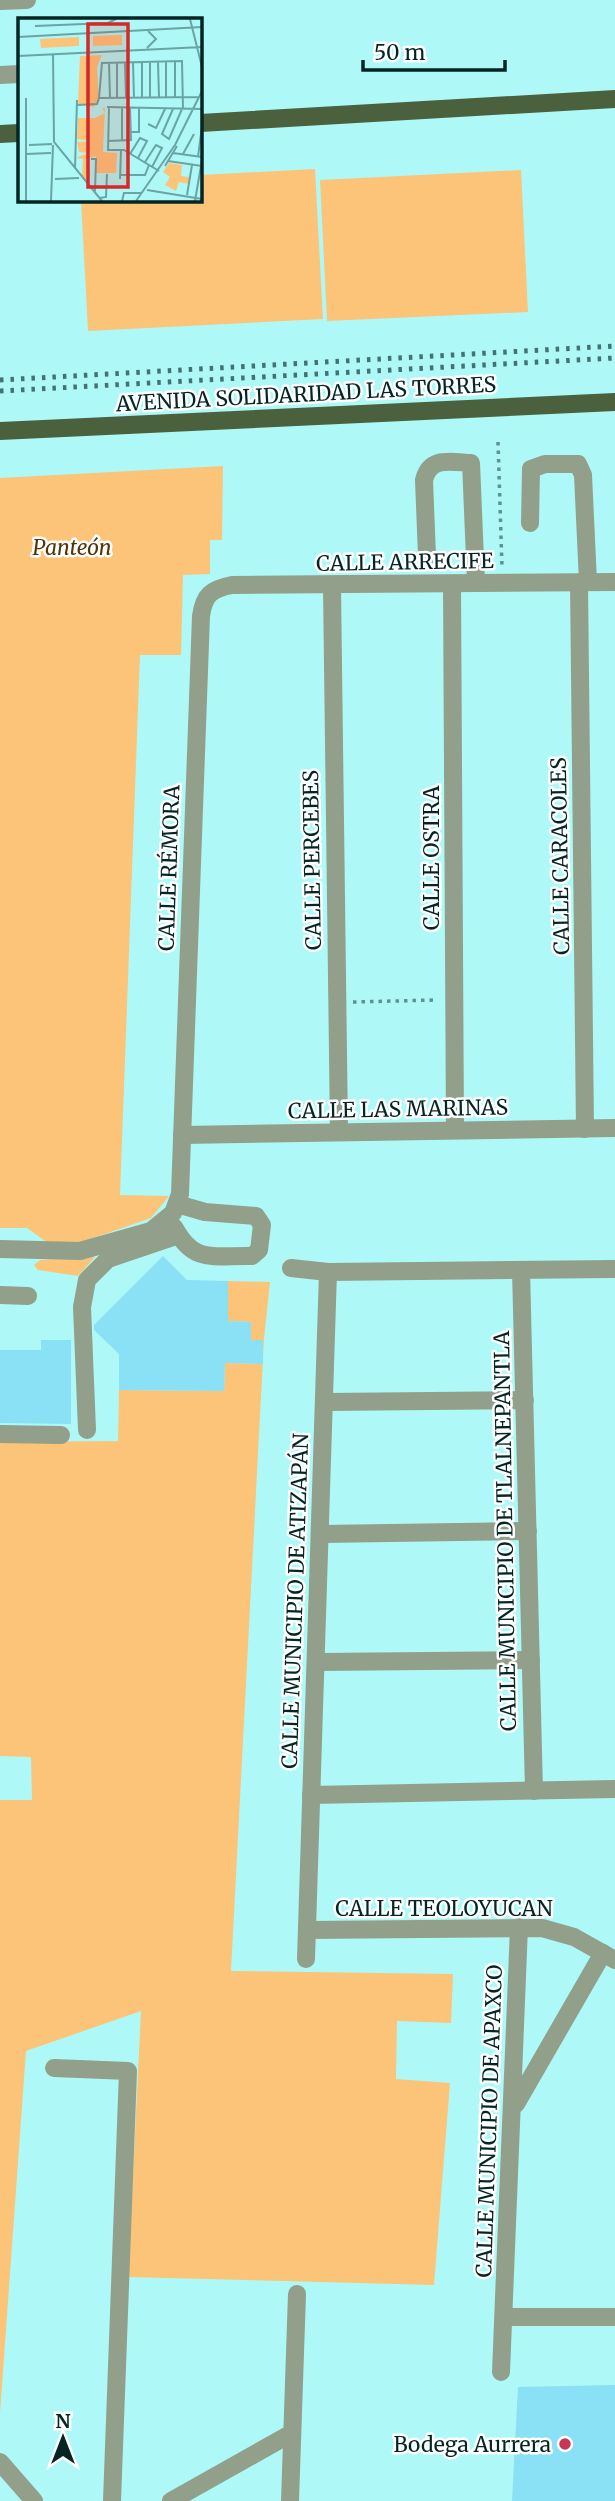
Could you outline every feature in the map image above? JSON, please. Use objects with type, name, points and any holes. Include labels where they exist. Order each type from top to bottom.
[{"type":"main road","points":[[201,123],[615,99]]},
{"type":"main road","points":[[0,134],[18,133]]},
{"type":"main road","name":"AVENIDA SOLIDARIDAD LAS TORRES","points":[[0,431],[615,402]]},
{"type":"street","points":[[0,1],[27,0]]},
{"type":"street","points":[[0,75],[18,74]]},
{"type":"street","points":[[427,556],[424,480],[427,470],[437,461],[471,463],[476,583]]},
{"type":"street","name":"CALLE CARACOLES","points":[[530,523],[531,469],[545,464],[578,464],[583,475],[585,1129]]},
{"type":"street","name":"CALLE ARRECIFE","points":[[203,603],[217,588],[232,585],[332,587],[615,582]]},
{"type":"street","name":"CALLE OSTRA","points":[[452,585],[455,1130]]},
{"type":"street","name":"CALLE PERCEBES","points":[[332,587],[339,1132]]},
{"type":"street","name":"CALLE RÉMORA","points":[[173,1211],[180,1194],[203,603]]},
{"type":"street","name":"CALLE LAS MARINAS","points":[[182,1135],[615,1128]]},
{"type":"street","points":[[0,1249],[80,1251],[152,1231],[173,1211],[256,1216],[262,1225],[259,1250],[252,1256],[195,1253],[185,1246],[179,1235],[173,1211]]},
{"type":"street","points":[[87,1430],[82,1307],[87,1280],[108,1259],[179,1235]]},
{"type":"street","points":[[291,1268],[328,1272],[615,1269]]},
{"type":"street","name":"CALLE MUNICIPIO DE TLALNEPANTLA","points":[[520,1270],[534,1791]]},
{"type":"street","name":"CALLE MUNICIPIO DE ATIZAPÁN","points":[[306,1959],[328,1272]]},
{"type":"street","points":[[0,1295],[28,1296]]},
{"type":"street","points":[[325,1402],[525,1400]]},
{"type":"street","points":[[0,1434],[61,1435]]},
{"type":"street","points":[[321,1534],[528,1531]]},
{"type":"street","points":[[317,1662],[531,1660]]},
{"type":"street","points":[[311,1795],[615,1789]]},
{"type":"street","name":"CALLE TEOLOYUCAN","points":[[307,1930],[519,1927],[557,1930],[609,1956]]},
{"type":"street","name":"CALLE MUNICIPIO DE APAXCO","points":[[501,2372],[514,2107],[519,1927]]},
{"type":"street","points":[[514,2107],[609,1956]]},
{"type":"street","points":[[54,2068],[128,2071],[112,2501]]},
{"type":"street","points":[[290,2501],[297,2294]]},
{"type":"street","points":[[504,2317],[615,2317]]},
{"type":"street","points":[[171,2501],[292,2433]]},
{"type":"street","points":[[0,2462],[34,2501]]},
{"type":"path","points":[[498,442],[502,583]]},
{"type":"path","points":[[337,1002],[454,1000]]},
{"type":"green space","points":[[315,169],[323,319],[88,331],[81,201],[201,201],[201,175]]},
{"type":"green space","points":[[521,170],[528,312],[327,321],[320,180]]},
{"type":"green space","name":"Panteón","points":[[223,466],[222,540],[210,540],[210,574],[183,575],[181,655],[140,655],[120,1195],[169,1196],[151,1218],[76,1244],[48,1243],[27,1228],[0,1228],[0,478]]},
{"type":"green space","points":[[95,1257],[78,1276],[38,1270],[34,1265],[40,1260]]},
{"type":"green space","points":[[228,1281],[270,1282],[264,1339],[231,1971],[453,1974],[451,2023],[397,2021],[396,2079],[450,2083],[434,2285],[128,2277],[141,2011],[26,2051],[0,2413],[0,1800],[32,1800],[31,1757],[0,1756],[0,1442],[118,1441],[119,1390],[224,1391],[225,1363],[262,1364],[251,1340],[251,1322],[228,1321]]},
{"type":"building","points":[[163,1256],[187,1280],[228,1281],[228,1321],[251,1322],[251,1340],[263,1340],[263,1364],[225,1363],[224,1391],[119,1390],[119,1354],[94,1330],[94,1325]]},
{"type":"building","points":[[41,1340],[71,1340],[71,1424],[0,1423],[0,1350],[41,1350]]},
{"type":"building","name":"Bodega Aurrera","points":[[615,2385],[615,2501],[512,2501],[518,2387]]},
{"type":"railway","points":[[0,380],[615,346]]},
{"type":"railway","points":[[0,391],[615,358]]},
{"type":"place","name":"Bodega Aurrera","points":[[565,2444]]}]
